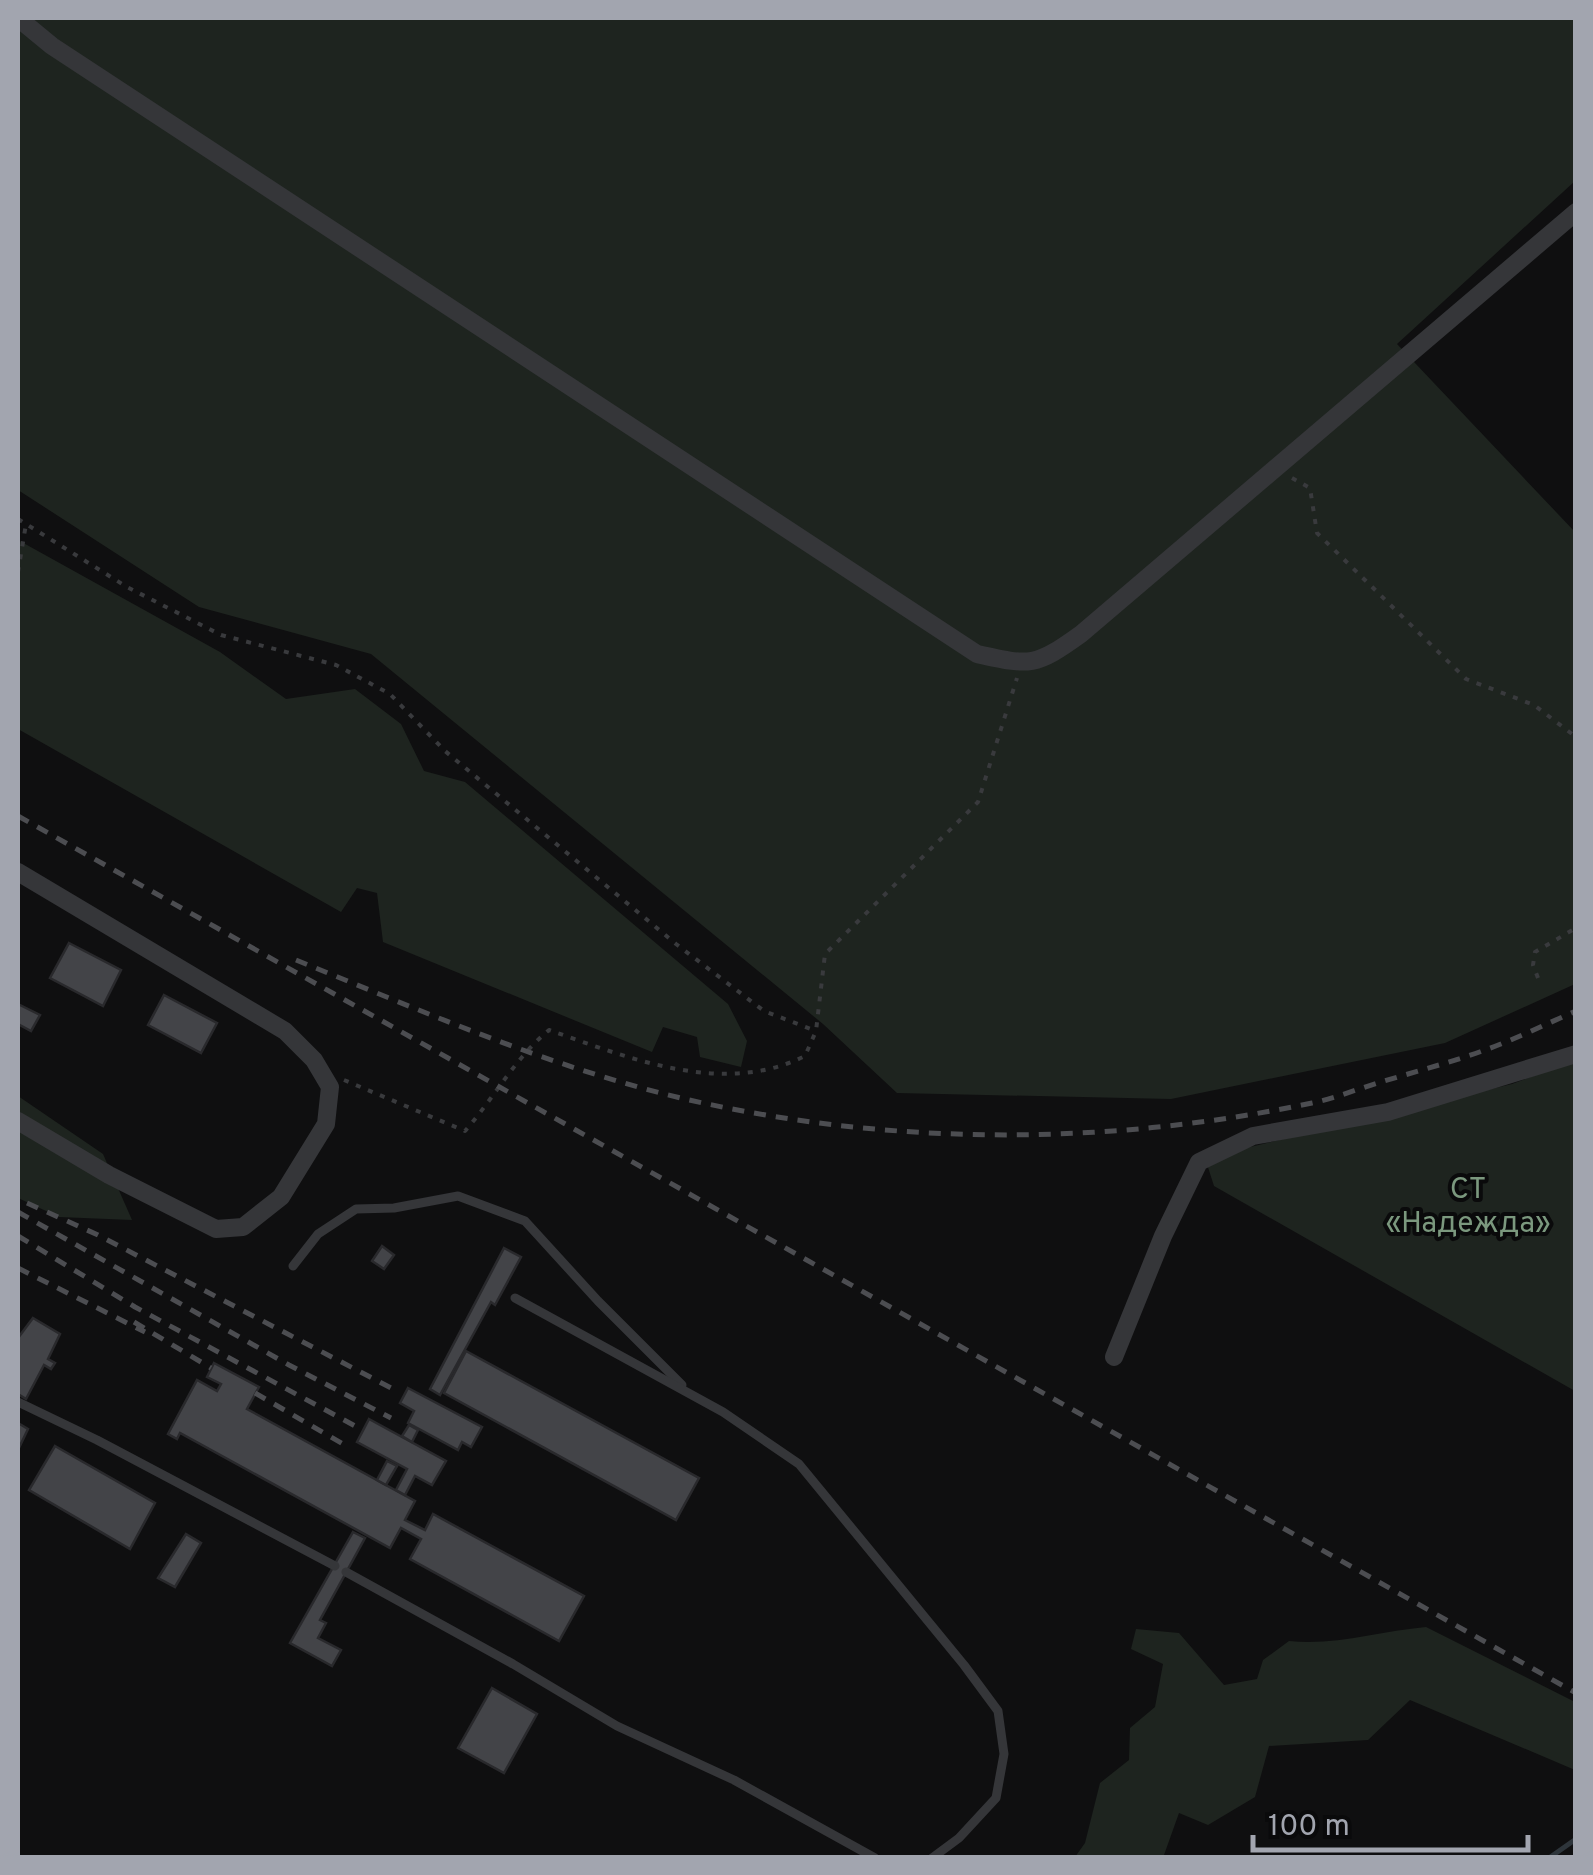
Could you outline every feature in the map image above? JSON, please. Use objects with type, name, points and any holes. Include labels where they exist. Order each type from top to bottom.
[{"type":"street","points":[[18,18],[52,46],[977,654],[1021,664],[1047,658],[1080,634],[1576,212]]},
{"type":"street","points":[[18,872],[285,1031],[314,1060],[330,1087],[326,1124],[281,1197],[243,1227],[216,1229],[109,1175],[18,1121]]},
{"type":"street","points":[[1114,1356],[1198,1162],[1252,1136],[1388,1112],[1576,1054]]},
{"type":"lane","points":[[293,1266],[318,1234],[356,1209],[394,1208],[458,1196],[525,1221],[691,1394]]},
{"type":"lane","points":[[515,1298],[723,1412],[799,1464],[998,1712],[1004,1754],[996,1798],[959,1838],[932,1858]]},
{"type":"lane","points":[[18,1402],[334,1566]]},
{"type":"lane","points":[[346,1572],[616,1726],[734,1780],[876,1858]]},
{"type":"path","points":[[1274,468],[1310,488],[1317,533],[1466,679],[1534,705],[1576,737]]},
{"type":"path","points":[[18,518],[127,586],[221,635],[336,666],[390,694],[446,751],[676,944],[764,1011],[816,1031]]},
{"type":"path","points":[[18,572],[26,524]]},
{"type":"path","points":[[330,1087],[346,1079],[465,1131],[526,1049],[548,1030],[654,1066],[732,1074],[781,1068],[805,1056],[816,1031],[825,954],[978,802],[1021,664]]},
{"type":"path","points":[[1538,978],[1533,965],[1536,952],[1576,928]]},
{"type":"green space","points":[[18,18],[1575,18],[1575,181],[1397,344],[1575,532],[1575,984],[1445,1043],[1171,1099],[897,1093],[823,1024],[371,654],[199,607],[18,490]]},
{"type":"green space","points":[[18,540],[220,652],[286,699],[355,689],[401,724],[424,771],[465,782],[728,1004],[747,1041],[741,1067],[700,1057],[697,1037],[663,1027],[652,1052],[383,942],[377,893],[357,888],[341,912],[18,729]]},
{"type":"green space","name":"СТ «Надежда»","points":[[1575,1060],[1575,1391],[1214,1186],[1205,1158],[1512,1084]]},
{"type":"green space","points":[[18,1096],[103,1154],[132,1220],[59,1217],[18,1198]]},
{"type":"green space","points":[[1426,1627],[1575,1702],[1575,1770],[1410,1700],[1368,1740],[1269,1746],[1255,1797],[1208,1825],[1179,1813],[1164,1855],[1168,1857],[1075,1857],[1085,1843],[1100,1783],[1129,1760],[1130,1728],[1155,1707],[1163,1664],[1131,1649],[1136,1629],[1179,1633],[1224,1685],[1257,1679],[1263,1660],[1289,1641],[1340,1640]]},
{"type":"building","points":[[69,943],[121,970],[103,1006],[50,978]]},
{"type":"building","points":[[164,995],[217,1023],[201,1053],[148,1025]]},
{"type":"building","points":[[18,1004],[40,1015],[31,1031],[18,1024]]},
{"type":"building","points":[[382,1246],[394,1255],[384,1269],[372,1261]]},
{"type":"building","points":[[504,1248],[521,1257],[495,1305],[491,1302],[440,1395],[430,1389]]},
{"type":"building","points":[[33,1318],[60,1334],[48,1359],[55,1363],[51,1369],[44,1365],[26,1399],[18,1394],[18,1338]]},
{"type":"building","points":[[466,1351],[699,1478],[676,1520],[444,1393]]},
{"type":"building","points":[[214,1363],[259,1387],[247,1409],[415,1501],[405,1520],[425,1530],[433,1514],[584,1596],[559,1641],[410,1559],[421,1539],[401,1528],[390,1548],[180,1433],[177,1439],[168,1434],[197,1380],[217,1391],[221,1384],[207,1377]]},
{"type":"building","points":[[408,1388],[482,1427],[471,1447],[462,1442],[458,1450],[408,1423],[414,1411],[400,1403]]},
{"type":"building","points":[[369,1419],[446,1461],[432,1485],[415,1476],[405,1495],[396,1490],[407,1469],[357,1442]]},
{"type":"building","points":[[18,1423],[28,1429],[18,1450]]},
{"type":"building","points":[[409,1425],[418,1430],[412,1442],[402,1436]]},
{"type":"building","points":[[55,1446],[155,1503],[130,1549],[29,1490]]},
{"type":"building","points":[[387,1461],[397,1466],[386,1485],[377,1480]]},
{"type":"building","points":[[353,1532],[365,1538],[320,1620],[326,1623],[318,1638],[341,1650],[332,1666],[290,1643]]},
{"type":"building","points":[[186,1534],[201,1543],[175,1587],[158,1578]]},
{"type":"building","points":[[492,1688],[537,1714],[504,1773],[458,1748]]},
{"type":"waterway","points":[[1549,1858],[1576,1839]]},
{"type":"railway","points":[[18,816],[1576,1693]]},
{"type":"railway","points":[[296,960],[547,1059],[651,1090],[778,1117],[930,1133],[1084,1133],[1237,1117],[1312,1103],[1473,1054],[1576,1011]]},
{"type":"railway","points":[[27,1203],[98,1235],[395,1390]]},
{"type":"railway","points":[[18,1212],[391,1418]]},
{"type":"railway","points":[[18,1236],[135,1307],[357,1427]]},
{"type":"railway","points":[[18,1268],[145,1332]]},
{"type":"railway","points":[[134,1322],[211,1368]]},
{"type":"railway","points":[[255,1393],[350,1448]]}]
